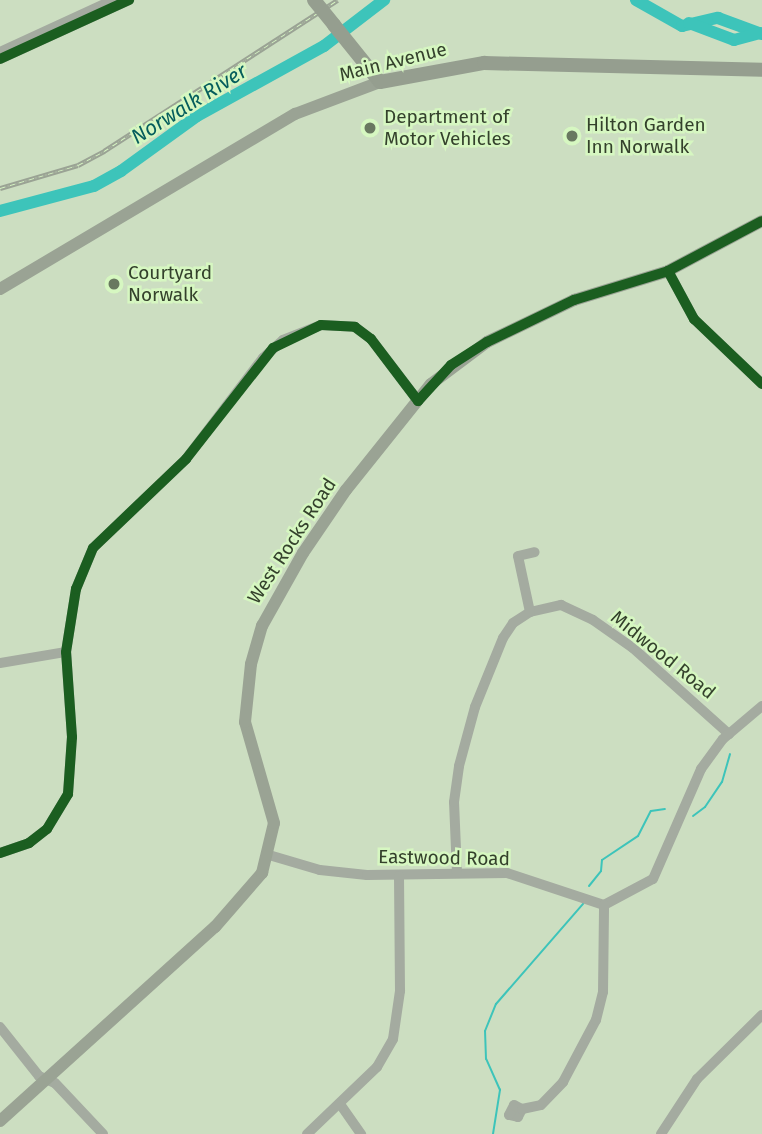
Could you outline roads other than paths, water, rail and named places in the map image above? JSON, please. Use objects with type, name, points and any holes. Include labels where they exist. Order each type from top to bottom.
[{"type":"highway","points":[[314,0],[380,82]]},
{"type":"highway","name":"Main Avenue","points":[[380,82],[484,63],[762,70]]},
{"type":"main road","name":"Main Avenue","points":[[0,289],[295,114],[380,82]]},
{"type":"main road","name":"West Rocks Road","points":[[0,1121],[234,909],[256,884],[270,855],[273,815],[247,742],[245,722],[251,664],[262,626],[310,542],[418,401],[451,365],[487,342],[574,300],[668,271],[762,220]]},
{"type":"street","points":[[0,52],[113,0]]},
{"type":"street","points":[[0,60],[129,0]]},
{"type":"street","points":[[668,271],[694,319],[762,384]]},
{"type":"street","points":[[0,853],[29,843],[47,829],[68,794],[72,737],[66,652],[76,589],[93,548],[186,459],[263,358],[283,340],[321,326],[361,330],[418,401]]},
{"type":"street","points":[[457,873],[454,802],[469,726],[503,638],[513,623],[530,612],[516,563],[523,552],[536,552]]},
{"type":"street","name":"Midwood Road","points":[[530,612],[561,606],[593,620],[633,648],[729,734]]},
{"type":"street","points":[[0,663],[66,652]]},
{"type":"street","points":[[522,1109],[541,1105],[563,1082],[596,1020],[603,992],[604,905],[653,878],[701,769],[729,734],[762,706]]},
{"type":"street","name":"Eastwood Road","points":[[270,855],[320,870],[399,876],[507,873],[604,905]]},
{"type":"street","points":[[307,1134],[377,1067],[393,1039],[400,991],[399,876]]},
{"type":"street","points":[[661,1134],[697,1079],[762,1015]]},
{"type":"street","points":[[0,1027],[39,1076],[47,1079],[103,1134]]},
{"type":"street","points":[[340,1104],[360,1134]]},
{"type":"waterway","name":"Norwalk River","points":[[0,211],[94,186],[121,171],[197,116],[324,46],[384,0]]},
{"type":"waterway","name":"Norwalk River","points":[[636,0],[682,26],[718,18],[762,34]]},
{"type":"waterway","name":"Norwalk River","points":[[689,23],[734,40],[760,33]]},
{"type":"waterway","points":[[693,816],[705,807],[722,782],[730,754]]},
{"type":"waterway","points":[[589,886],[601,871],[602,860],[638,836],[651,811],[665,809]]},
{"type":"waterway","points":[[493,1134],[500,1090],[486,1059],[485,1031],[496,1004],[583,904]]},
{"type":"railway","points":[[0,188],[78,165],[104,151],[337,0]]},
{"type":"place","name":"Department of Motor Vehicles","points":[[370,128]]},
{"type":"place","name":"Hilton Garden Inn Norwalk","points":[[572,136]]},
{"type":"place","name":"Courtyard Norwalk","points":[[114,284]]}]
